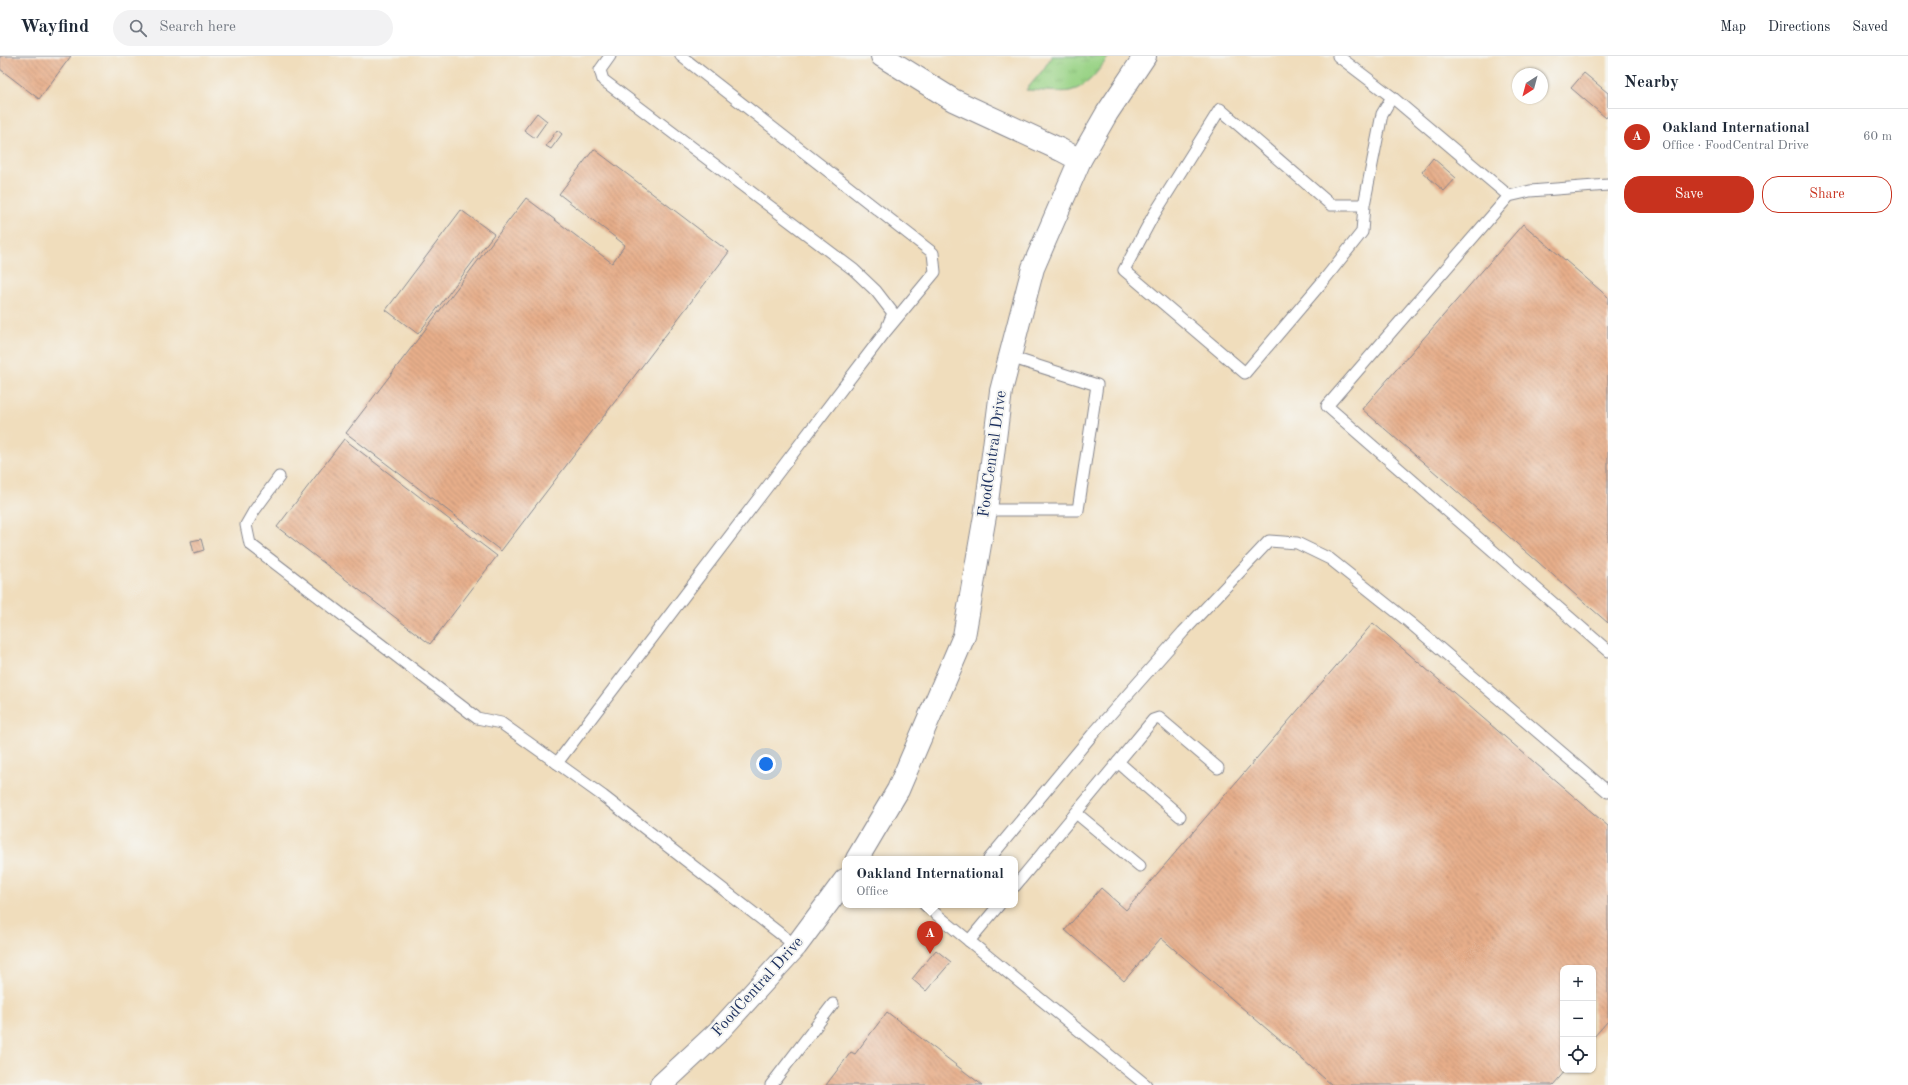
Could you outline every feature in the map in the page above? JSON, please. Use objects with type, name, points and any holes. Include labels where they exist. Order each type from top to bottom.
[{"type":"street","points":[[882,56],[953,100],[1054,146],[1080,160]]},
{"type":"street","name":"FoodCentral Drive","points":[[864,856],[898,790],[964,636],[986,510],[1001,391],[1033,268],[1080,160],[1107,113],[1145,56]]},
{"type":"street","name":"FoodCentral Drive","points":[[661,1085],[718,1032],[796,946],[842,884]]},
{"type":"lane","points":[[610,56],[600,70],[603,80],[859,275],[876,290],[893,312],[886,331]]},
{"type":"lane","points":[[557,763],[886,331],[935,272],[933,253],[681,56]]},
{"type":"lane","points":[[1338,56],[1392,97],[1509,196]]},
{"type":"lane","points":[[1364,205],[1331,205],[1220,109],[1153,216],[1124,270],[1245,372],[1324,280],[1362,232],[1364,205],[1382,114],[1392,97]]},
{"type":"lane","points":[[1608,184],[1530,191],[1509,196],[1327,406],[1608,651]]},
{"type":"lane","points":[[986,510],[1078,510],[1097,385],[1010,357]]},
{"type":"lane","points":[[279,477],[254,511],[246,525],[250,544],[477,718],[501,723],[609,801],[796,946]]},
{"type":"lane","points":[[992,856],[1097,730],[1183,632],[1269,540],[1297,543],[1330,559],[1409,622],[1608,792]]},
{"type":"lane","points":[[1018,882],[1153,720],[1158,718],[1218,768]]},
{"type":"lane","points":[[1118,762],[1180,816]]},
{"type":"lane","points":[[1076,812],[1140,866]]},
{"type":"lane","points":[[929,908],[1146,1085]]},
{"type":"lane","points":[[969,941],[996,908]]},
{"type":"lane","points":[[771,1085],[833,1004]]},
{"type":"green space","points":[[1052,56],[1109,56],[1088,82],[1076,89],[1060,92],[1026,90],[1043,70]]},
{"type":"building","points":[[0,56],[71,56],[39,99],[0,69]]},
{"type":"building","points":[[1584,73],[1608,93],[1608,115],[1606,118],[1571,88]]},
{"type":"building","points":[[537,113],[547,121],[535,138],[524,130]]},
{"type":"building","points":[[557,130],[562,134],[551,149],[546,146]]},
{"type":"building","points":[[594,149],[729,252],[501,551],[346,433],[526,198],[612,263],[625,245],[559,194]]},
{"type":"building","points":[[1433,158],[1456,178],[1444,191],[1422,172]]},
{"type":"building","points":[[461,210],[494,234],[418,334],[386,310]]},
{"type":"building","points":[[1523,224],[1608,297],[1608,623],[1362,409]]},
{"type":"building","points":[[344,439],[497,556],[430,644],[277,527]]},
{"type":"building","points":[[201,539],[204,550],[194,553],[191,541]]},
{"type":"building","points":[[1373,623],[1608,826],[1608,1021],[1596,1035],[1596,965],[1560,965],[1560,1073],[1563,1073],[1553,1085],[1332,1085],[1161,938],[1124,981],[1065,930],[1101,888],[1126,910]]},
{"type":"building","points":[[936,950],[951,962],[926,991],[912,979]]},
{"type":"building","points":[[887,1012],[982,1085],[826,1085],[851,1052],[855,1054]]},
{"type":"place","name":"Oakland International","points":[[930,954]]}]
